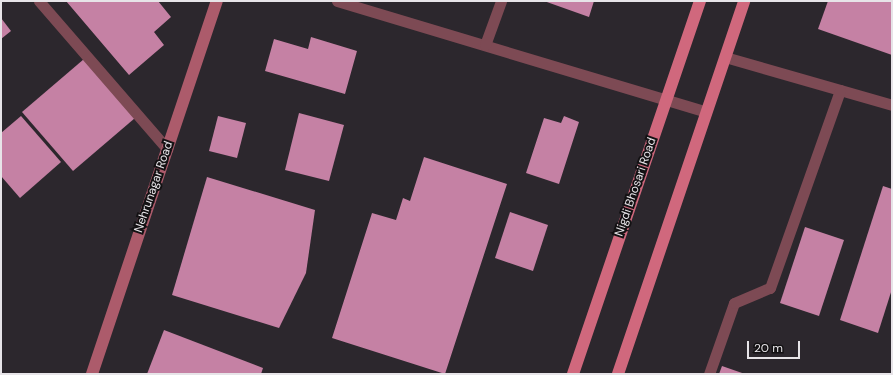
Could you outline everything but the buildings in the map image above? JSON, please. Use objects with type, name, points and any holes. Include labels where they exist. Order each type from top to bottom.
[{"type":"main road","name":"Nigdi Bhosari Road","points":[[573,374],[700,1]]},
{"type":"main road","points":[[618,374],[744,1]]},
{"type":"street","name":"Nehrunagar Road","points":[[92,374],[217,1]]},
{"type":"lane","points":[[39,1],[167,149]]},
{"type":"lane","points":[[337,1],[353,3],[485,45],[666,98],[706,112]]},
{"type":"lane","points":[[485,45],[501,1]]},
{"type":"lane","points":[[725,58],[892,105]]},
{"type":"lane","points":[[709,374],[734,303],[770,288],[840,90]]}]
